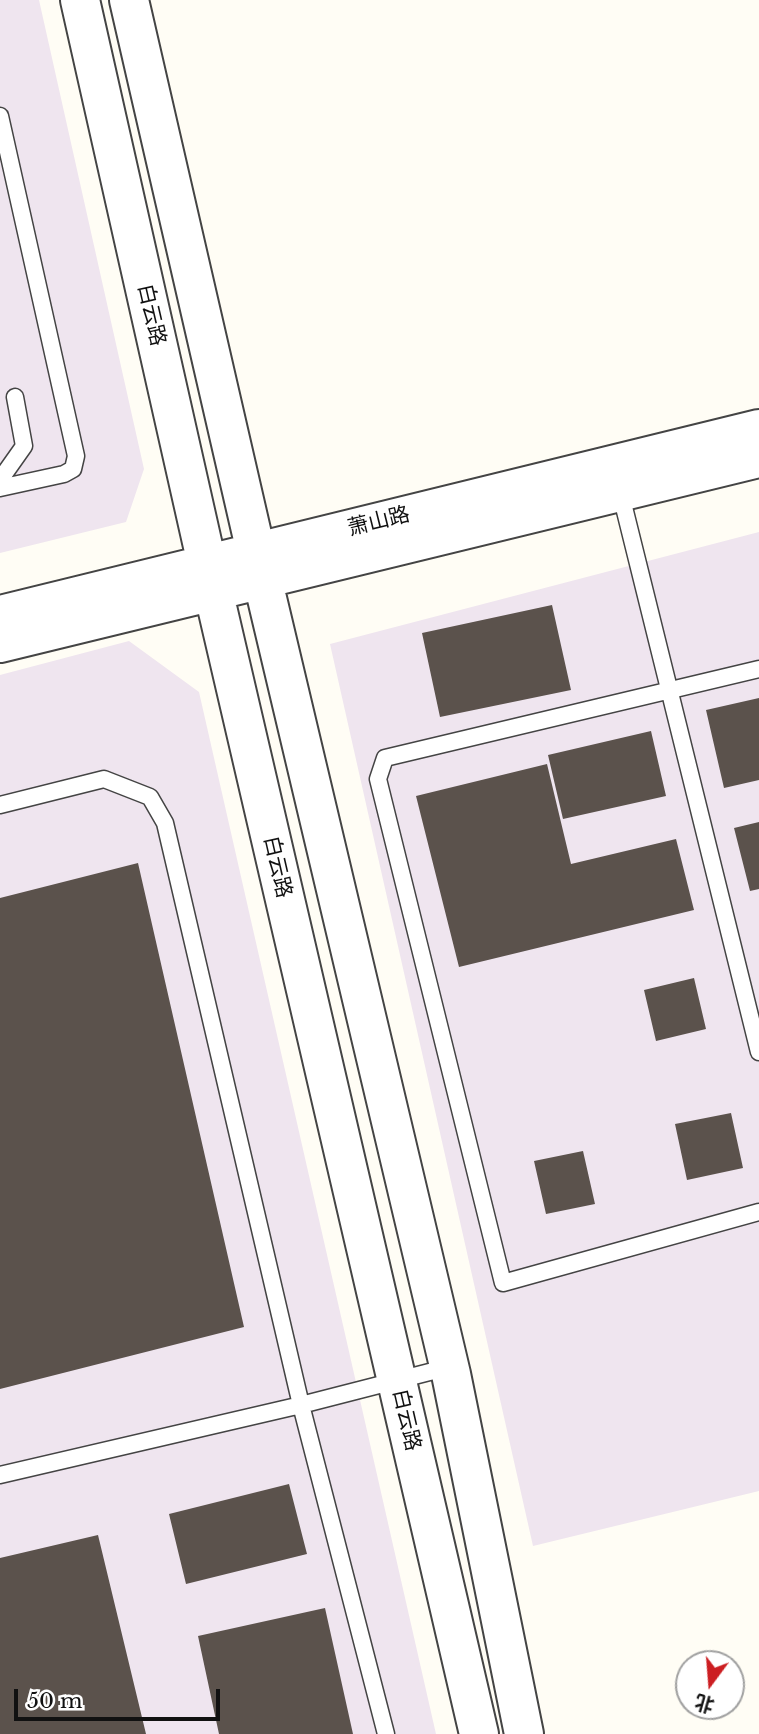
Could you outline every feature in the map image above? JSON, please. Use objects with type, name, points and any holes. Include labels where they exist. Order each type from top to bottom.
[{"type":"street","name":"白云路","points":[[80,0],[210,578],[479,1734]]},
{"type":"street","points":[[129,0],[449,1367],[524,1734]]},
{"type":"street","name":"萧山路","points":[[0,615],[210,578],[260,566],[617,478],[759,429]]},
{"type":"street","name":"萧山路","points":[[617,478],[759,458]]},
{"type":"street","name":"萧山路","points":[[0,643],[210,578]]},
{"type":"lane","points":[[0,116],[76,456],[73,469],[64,474],[0,488]]},
{"type":"lane","points":[[0,480],[24,446],[15,397]]},
{"type":"lane","points":[[617,478],[759,1052]]},
{"type":"lane","points":[[759,669],[385,758],[378,779],[503,1283],[759,1212]]},
{"type":"lane","points":[[0,805],[104,779],[150,797],[165,823],[302,1405],[386,1734]]},
{"type":"lane","points":[[0,1475],[302,1405],[449,1367]]},
{"type":"shaded area","points":[[0,0],[39,0],[144,469],[126,522],[0,553]]},
{"type":"shaded area","points":[[759,532],[759,1491],[533,1546],[330,644]]},
{"type":"shaded area","points":[[129,641],[199,692],[436,1734],[0,1734],[0,675]]},
{"type":"building","points":[[552,605],[571,690],[440,717],[422,633]]},
{"type":"building","points":[[759,698],[759,780],[724,788],[706,710]]},
{"type":"building","points":[[651,731],[666,796],[563,819],[548,755]]},
{"type":"building","points":[[547,764],[571,864],[676,839],[694,910],[459,967],[416,796]]},
{"type":"building","points":[[759,822],[759,889],[750,891],[734,828]]},
{"type":"building","points":[[138,863],[244,1327],[0,1389],[0,898]]},
{"type":"building","points":[[694,978],[706,1029],[656,1041],[644,990]]},
{"type":"building","points":[[731,1113],[743,1168],[687,1180],[675,1124]]},
{"type":"building","points":[[583,1151],[595,1204],[546,1214],[534,1161]]},
{"type":"building","points":[[289,1484],[307,1554],[186,1584],[169,1514]]},
{"type":"building","points":[[98,1535],[146,1734],[0,1734],[0,1558]]},
{"type":"building","points":[[325,1608],[353,1734],[219,1734],[198,1636]]}]
